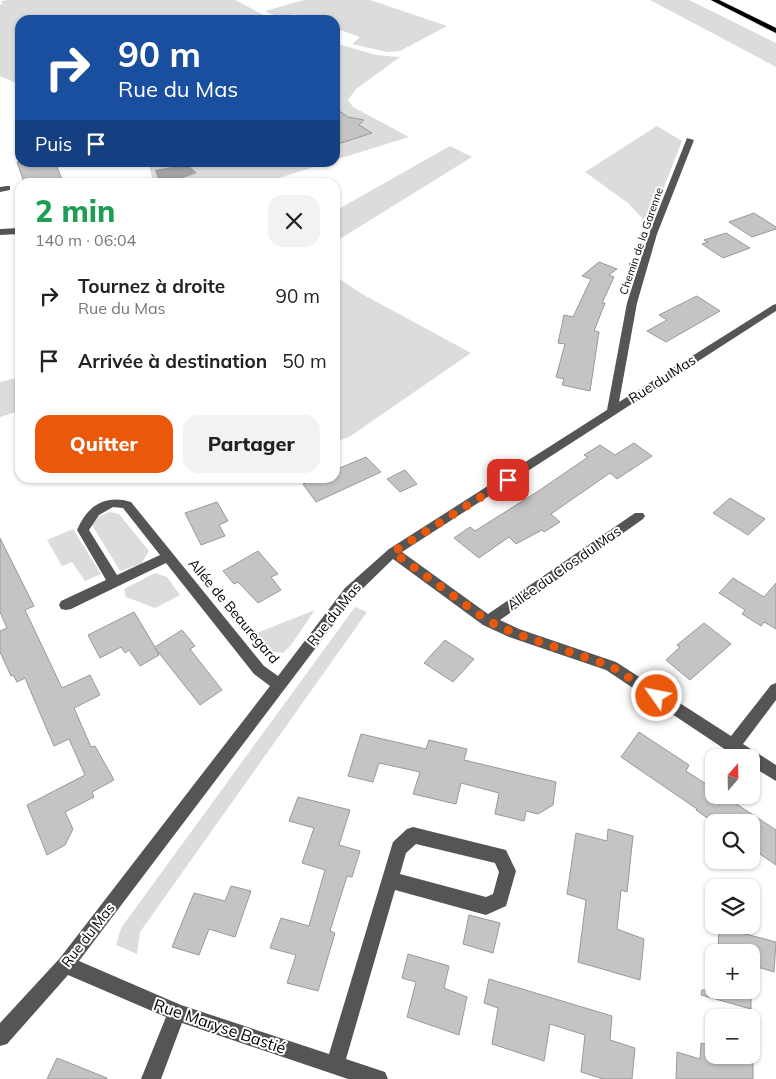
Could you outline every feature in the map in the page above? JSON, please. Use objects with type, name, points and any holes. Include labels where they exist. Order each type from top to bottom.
[{"type":"highway","points":[[712,0],[767,17]]},
{"type":"highway","points":[[729,4],[776,31]]},
{"type":"street","name":"Chemin de la Garenne","points":[[612,411],[632,303],[653,234],[690,140]]},
{"type":"street","points":[[0,232],[15,231]]},
{"type":"street","name":"Rue du Mas","points":[[0,1037],[66,964],[278,684],[350,592],[374,568],[393,552],[776,307]]},
{"type":"street","name":"Allée de Beauregard","points":[[114,582],[83,530],[86,518],[96,509],[120,502],[127,505],[259,670],[278,684]]},
{"type":"street","name":"Allée du Clos du Mas","points":[[488,621],[639,516]]},
{"type":"street","name":"Allée du Clos du Mas","points":[[393,552],[488,621],[514,633],[611,666],[776,774]]},
{"type":"street","name":"Allée de Beauregard","points":[[66,605],[169,556]]},
{"type":"street","points":[[733,745],[776,689]]},
{"type":"street","points":[[335,1065],[389,880],[399,848],[413,835],[500,856],[508,871],[500,900],[486,906],[389,880]]},
{"type":"street","name":"Rue Maryse Bastié","points":[[66,964],[96,980],[176,1014],[378,1079]]},
{"type":"street","points":[[151,1079],[176,1014]]},
{"type":"shaded area","points":[[235,0],[264,15],[15,15],[15,83],[0,76],[0,5],[3,4],[1,1]]},
{"type":"shaded area","points":[[304,0],[370,0],[447,26],[400,51],[387,52],[352,44],[360,37],[340,30],[340,15],[274,15],[265,11]]},
{"type":"shaded area","points":[[650,0],[689,0],[776,43],[776,67]]},
{"type":"shaded area","points":[[340,44],[376,55],[400,57],[356,89],[348,100],[353,107],[409,137],[340,158]]},
{"type":"shaded area","points":[[657,126],[682,141],[657,205],[643,219],[628,203],[585,172]]},
{"type":"shaded area","points":[[450,146],[472,157],[340,239],[340,208]]},
{"type":"shaded area","points":[[149,167],[314,167],[279,178],[152,178]]},
{"type":"shaded area","points":[[171,167],[190,167],[197,173],[183,178],[158,178],[155,170]]},
{"type":"shaded area","points":[[340,279],[362,294],[471,353],[349,437],[340,440]]},
{"type":"shaded area","points":[[15,378],[15,412],[0,417],[0,382]]},
{"type":"shaded area","points":[[109,512],[119,514],[149,551],[141,564],[120,571],[92,525],[98,517]]},
{"type":"shaded area","points":[[73,529],[101,574],[85,581],[72,562],[62,566],[47,540]]},
{"type":"shaded area","points":[[155,573],[167,577],[180,595],[155,608],[126,597],[124,589]]},
{"type":"shaded area","points":[[355,607],[367,612],[140,932],[137,954],[116,945],[121,928]]},
{"type":"shaded area","points":[[315,610],[291,645],[283,653],[267,651],[254,634]]},
{"type":"building","points":[[340,111],[348,117],[364,120],[359,125],[372,133],[340,143]]},
{"type":"building","points":[[19,167],[57,167],[61,178],[23,178]]},
{"type":"building","points":[[754,213],[776,227],[776,229],[752,237],[729,222]]},
{"type":"building","points":[[726,233],[750,248],[723,258],[702,244],[708,242],[704,240]]},
{"type":"building","points":[[599,262],[617,269],[609,275],[614,277],[602,303],[605,303],[594,331],[599,332],[590,391],[562,385],[564,379],[556,377],[565,344],[558,343],[564,315],[573,317],[591,279],[582,276]]},
{"type":"building","points":[[697,296],[720,311],[666,342],[647,331],[667,320],[659,315]]},
{"type":"building","points":[[634,443],[652,456],[617,479],[610,473],[551,514],[560,522],[544,532],[542,530],[516,544],[509,537],[479,558],[454,538],[470,527],[475,531],[540,490],[588,457],[584,455],[600,445],[615,455]]},
{"type":"building","points":[[366,457],[381,472],[316,502],[303,484],[340,483],[340,468]]},
{"type":"building","points":[[405,470],[417,484],[400,492],[387,479]]},
{"type":"building","points":[[730,498],[765,519],[748,535],[713,513]]},
{"type":"building","points":[[217,502],[228,521],[219,525],[225,536],[201,545],[185,513]]},
{"type":"building","points":[[0,538],[34,606],[25,610],[62,688],[90,675],[100,695],[74,708],[91,747],[95,746],[114,780],[92,792],[94,797],[65,812],[73,829],[65,845],[47,855],[27,805],[85,775],[69,739],[54,746],[25,678],[17,682],[13,675],[11,676],[0,652],[0,631],[7,628],[0,612]]},
{"type":"building","points":[[258,551],[278,574],[271,577],[281,590],[258,603],[238,582],[234,584],[223,571]]},
{"type":"building","points":[[733,578],[764,597],[776,583],[776,629],[764,622],[761,626],[742,614],[745,610],[719,593]]},
{"type":"building","points":[[134,612],[155,647],[182,630],[195,646],[190,649],[222,690],[200,705],[155,648],[159,655],[140,666],[129,650],[125,653],[121,647],[100,658],[88,635]]},
{"type":"building","points":[[704,623],[731,644],[690,680],[666,660],[680,647],[677,645]]},
{"type":"building","points":[[445,640],[474,659],[453,682],[424,663]]},
{"type":"building","points":[[639,732],[689,765],[686,771],[705,783],[705,804],[737,804],[752,814],[705,814],[705,816],[621,757]]},
{"type":"building","points":[[361,734],[426,749],[429,740],[467,749],[464,760],[556,782],[553,805],[538,814],[526,811],[524,821],[495,814],[499,793],[461,783],[456,804],[413,794],[420,772],[379,763],[373,782],[348,776]]},
{"type":"building","points":[[298,797],[350,810],[339,845],[360,851],[352,877],[347,876],[330,931],[335,933],[318,991],[287,983],[296,955],[270,948],[281,918],[309,926],[325,870],[302,863],[314,828],[289,821]]},
{"type":"building","points":[[760,819],[776,830],[776,865],[760,854]]},
{"type":"building","points":[[608,829],[633,836],[627,892],[621,890],[617,929],[644,939],[640,980],[578,962],[586,900],[567,894],[576,833],[607,841]]},
{"type":"building","points":[[231,886],[251,891],[235,937],[209,929],[199,955],[172,947],[194,893],[225,901]]},
{"type":"building","points":[[469,915],[500,923],[493,953],[463,944]]},
{"type":"building","points":[[719,934],[746,934],[776,942],[774,972],[760,968],[760,944],[718,944]]},
{"type":"building","points":[[408,954],[449,966],[444,988],[467,997],[459,1035],[407,1017],[416,982],[402,978]]},
{"type":"building","points":[[489,979],[612,1016],[610,1040],[635,1048],[632,1079],[603,1079],[581,1072],[585,1035],[550,1024],[544,1061],[492,1044],[498,1008],[484,1003]]},
{"type":"building","points":[[702,990],[705,990],[705,996],[701,995]]},
{"type":"building","points":[[715,999],[751,999],[751,1009]]},
{"type":"building","points":[[701,1043],[705,1044],[705,1064],[753,1064],[753,1079],[676,1079],[677,1052],[700,1059]]},
{"type":"building","points":[[57,1058],[107,1078],[107,1079],[47,1079]]},
{"type":"route","points":[[508,480],[393,552],[488,621],[514,633],[611,666],[657,696]]}]
